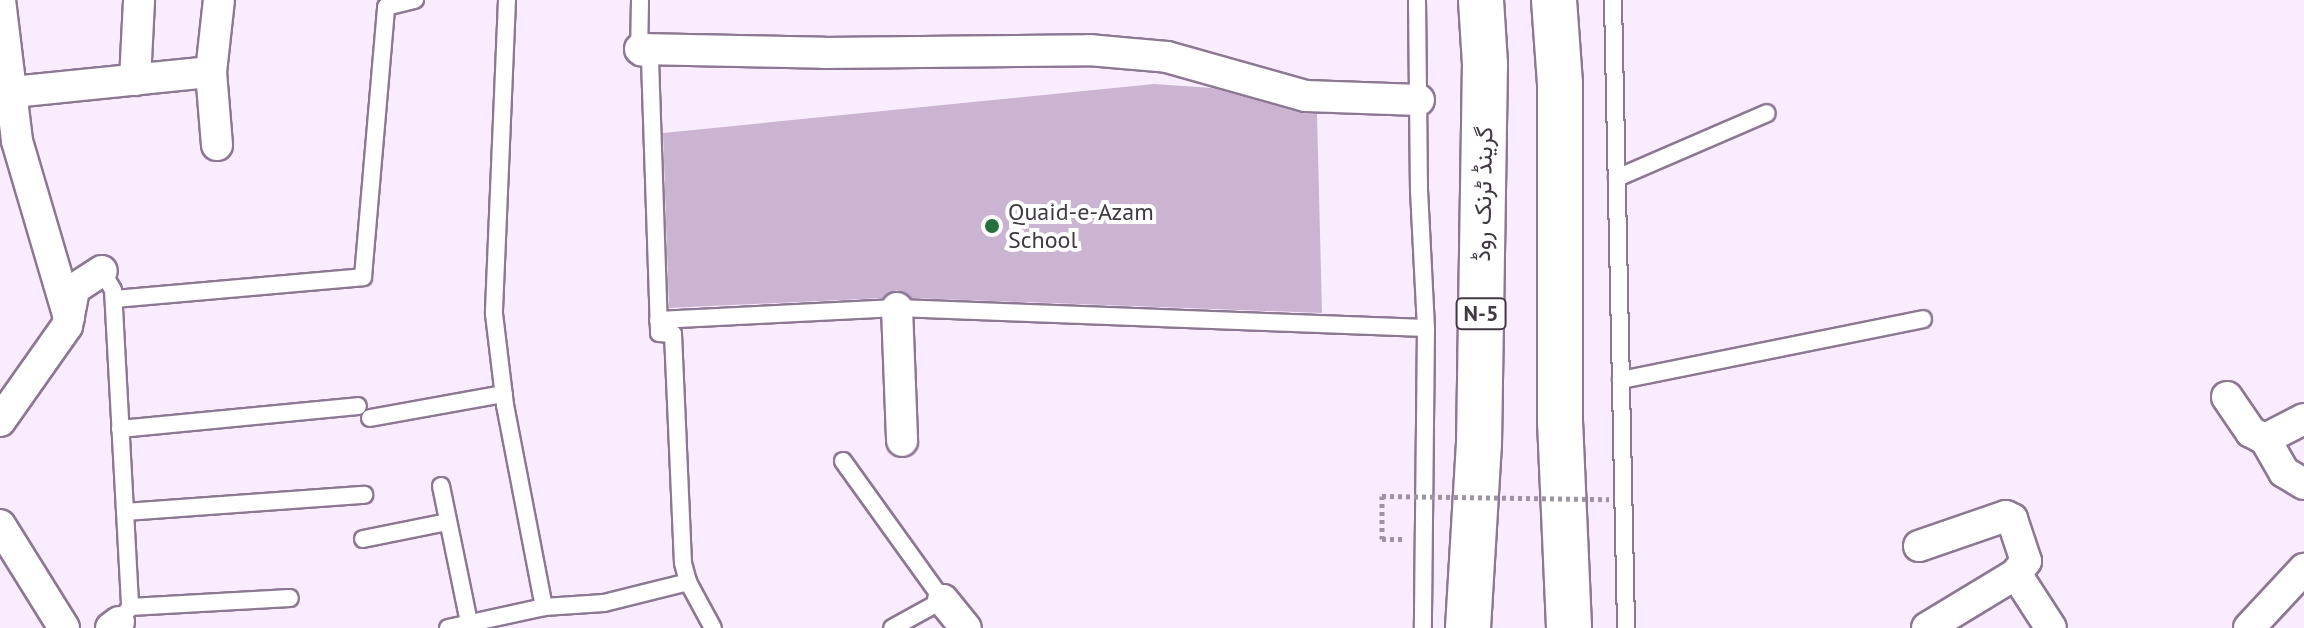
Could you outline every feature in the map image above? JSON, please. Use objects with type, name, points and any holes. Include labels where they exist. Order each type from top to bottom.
[{"type":"highway","name":"گرینڈ ٹرنک روڈ","points":[[1468,628],[1479,444],[1485,64],[1481,0]]},
{"type":"highway","points":[[1554,0],[1560,84],[1560,421],[1556,628]]},
{"type":"highway","points":[[1560,421],[1569,628]]},
{"type":"highway","points":[[1479,444],[1486,628]]},
{"type":"street","points":[[0,0],[13,92],[9,146],[69,318]]},
{"type":"street","points":[[135,80],[139,0]]},
{"type":"street","points":[[217,145],[211,72],[219,0]]},
{"type":"street","points":[[640,49],[824,53],[1089,50],[1167,57],[1306,96],[1419,100]]},
{"type":"street","points":[[13,92],[211,72]]},
{"type":"street","points":[[4,401],[69,318],[74,289],[102,271]]},
{"type":"street","points":[[897,308],[902,441]]},
{"type":"street","points":[[2227,397],[2251,432],[2265,439],[2284,472],[2304,484]]},
{"type":"street","points":[[2265,439],[2304,419]]},
{"type":"street","points":[[1919,546],[2006,516],[2012,519],[2024,549],[2026,561],[2016,574],[1937,626]]},
{"type":"street","points":[[3,535],[64,628]]},
{"type":"street","points":[[2249,628],[2304,569]]},
{"type":"street","points":[[2016,574],[2051,628]]},
{"type":"street","points":[[943,600],[966,628]]},
{"type":"lane","points":[[114,299],[363,277],[386,7],[415,0]]},
{"type":"lane","points":[[507,0],[494,314],[504,394],[544,607]]},
{"type":"lane","points":[[640,0],[639,57],[650,59],[659,333],[673,334],[683,563],[688,582],[713,628]]},
{"type":"lane","points":[[1417,0],[1426,328],[1423,628]]},
{"type":"lane","points":[[1613,0],[1626,628]]},
{"type":"lane","points":[[1617,178],[1767,113]]},
{"type":"lane","points":[[102,271],[114,299],[125,512],[120,621],[290,598]]},
{"type":"lane","points":[[658,320],[897,308],[1426,328]]},
{"type":"lane","points":[[1621,380],[1923,319]]},
{"type":"lane","points":[[120,429],[364,412],[504,394]]},
{"type":"lane","points":[[843,461],[943,600],[892,628]]},
{"type":"lane","points":[[441,486],[457,626],[544,607],[604,603],[688,582]]},
{"type":"lane","points":[[125,512],[364,495]]},
{"type":"lane","points":[[363,539],[447,522]]},
{"type":"path","points":[[1382,539],[1382,496],[1609,499]]},
{"type":"building","name":"Quaid-e-Azam School","points":[[1154,84],[1212,88],[1301,113],[1317,114],[1322,313],[911,298],[897,290],[883,298],[669,308],[663,133]]},
{"type":"place","name":"Quaid-e-Azam School","points":[[992,226]]}]
